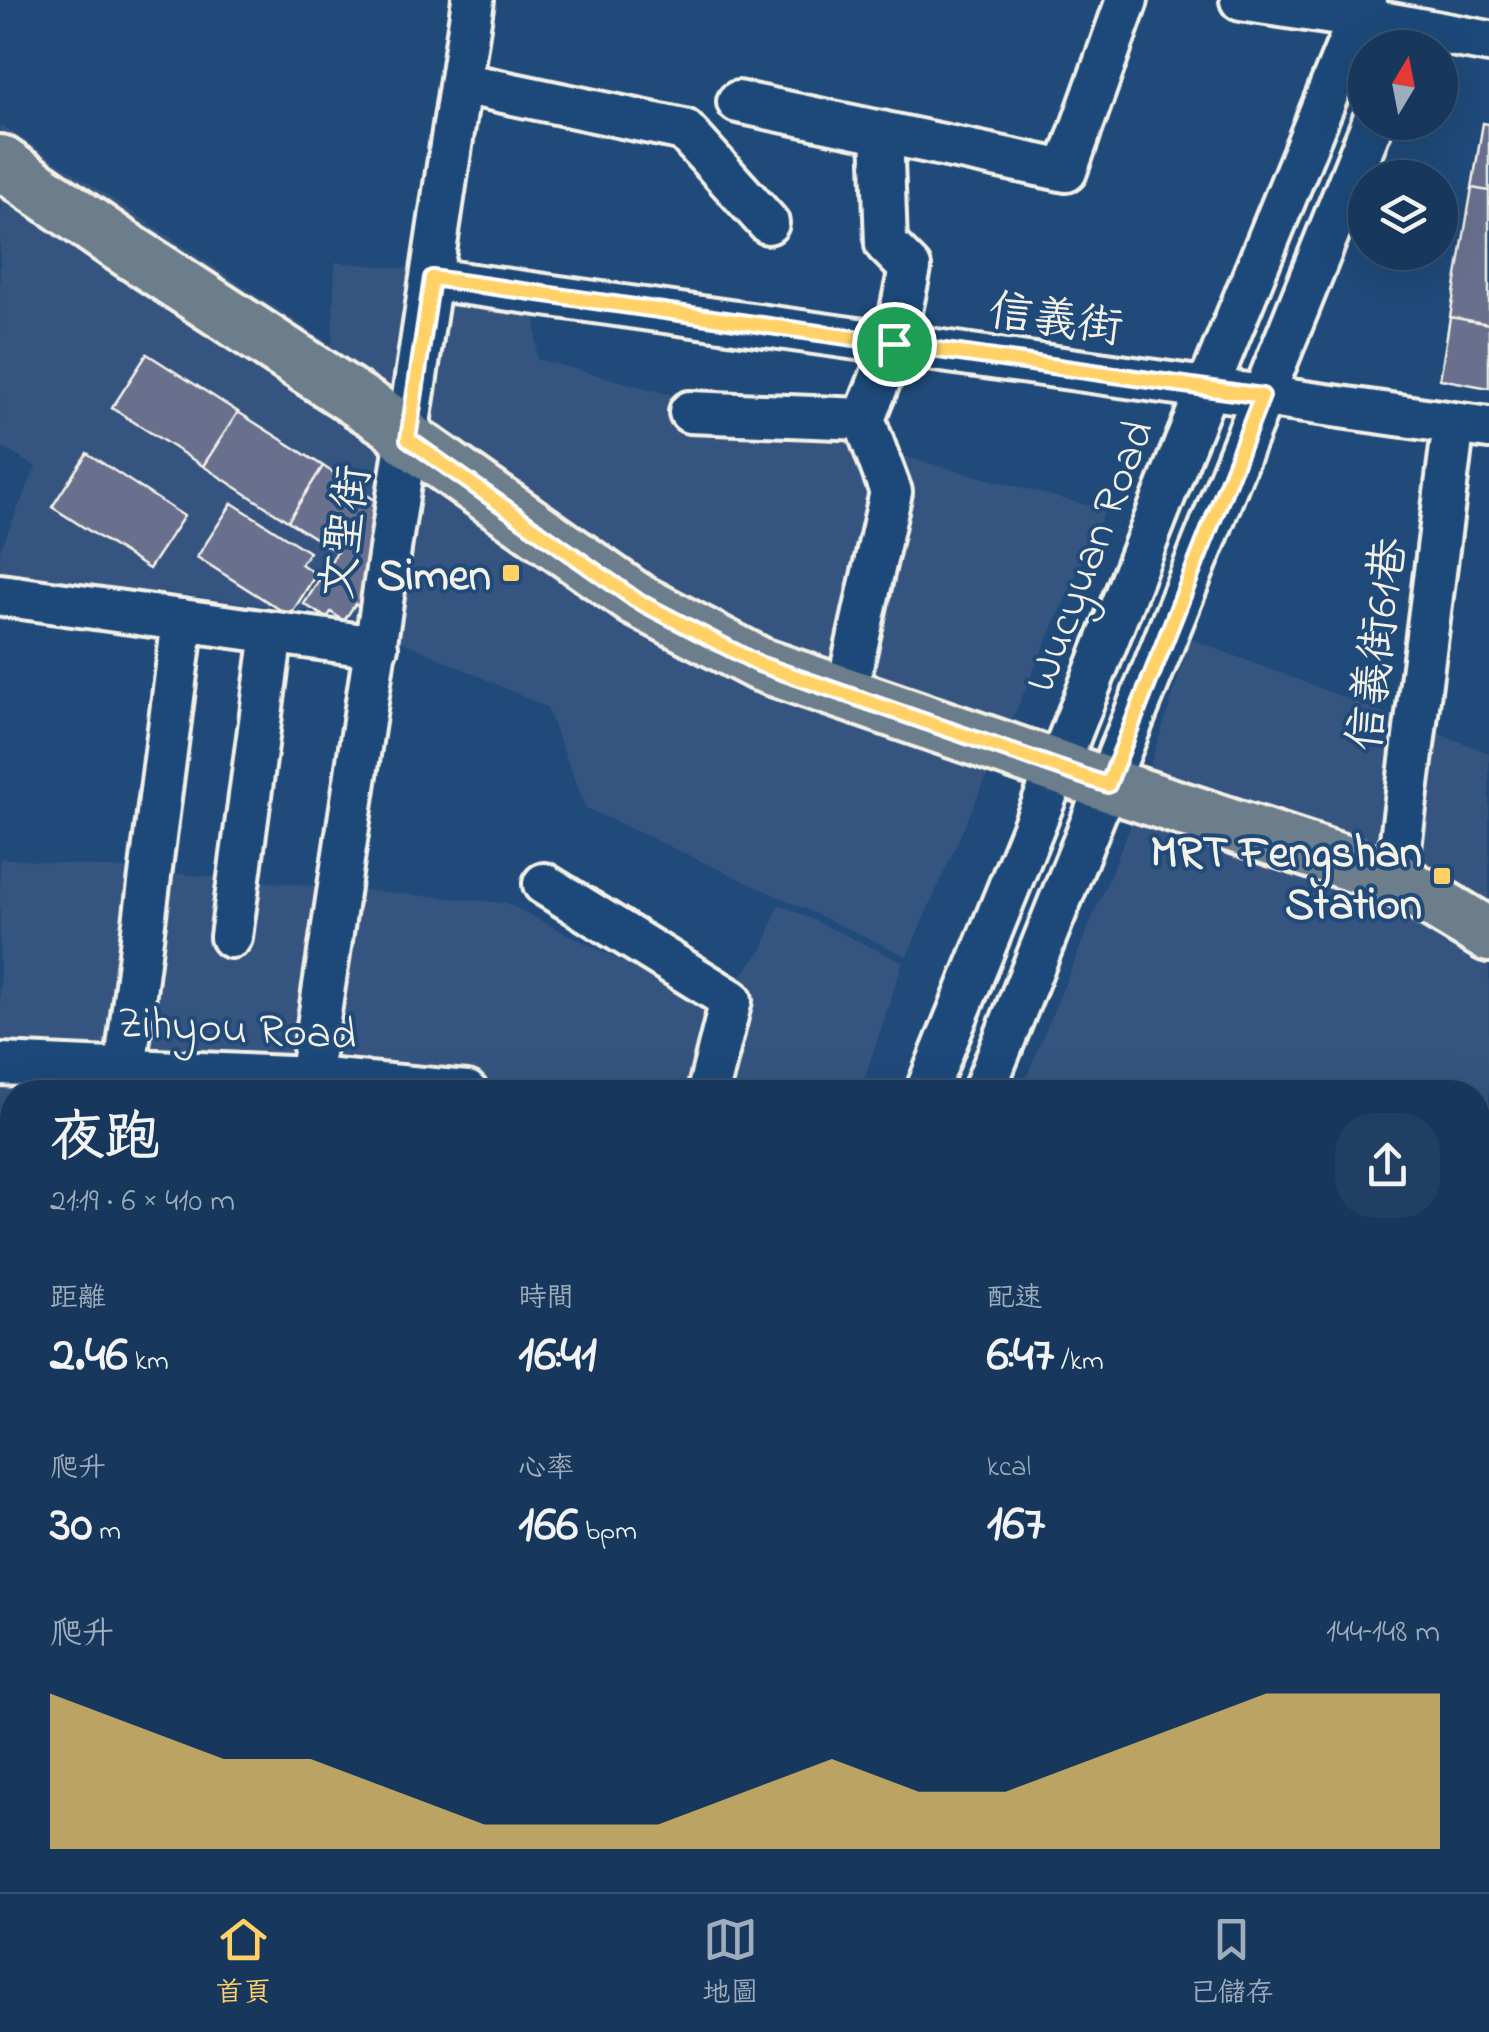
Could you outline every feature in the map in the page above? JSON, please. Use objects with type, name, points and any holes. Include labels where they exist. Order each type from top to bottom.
[{"type":"main road","points":[[0,162],[394,424],[408,439],[636,600],[759,664],[1108,785],[1396,878],[1489,935]]},
{"type":"street","name":"文聖街","points":[[311,1080],[473,0]]},
{"type":"street","points":[[738,102],[1066,171],[1127,0]]},
{"type":"street","points":[[1242,0],[1362,9],[1489,42]]},
{"type":"street","name":"Wucyuan Road","points":[[931,1080],[1362,9]]},
{"type":"street","points":[[461,82],[684,130],[768,223]]},
{"type":"street","points":[[846,694],[891,492],[864,419],[894,344],[910,268],[886,244],[882,132]]},
{"type":"street","points":[[988,1080],[1366,140]]},
{"type":"street","name":"信義街","points":[[432,278],[1471,426]]},
{"type":"street","points":[[690,412],[864,419]]},
{"type":"street","name":"信義街61巷","points":[[1396,878],[1471,426]]},
{"type":"street","points":[[0,595],[377,647]]},
{"type":"street","points":[[125,1070],[183,620]]},
{"type":"street","points":[[231,937],[272,633]]},
{"type":"street","points":[[544,884],[731,1000],[711,1080]]},
{"type":"street","name":"Zihyou Road","points":[[0,1064],[248,1080]]},
{"type":"shaded area","points":[[0,124],[332,345],[335,262],[534,280],[537,359],[1105,510],[907,956],[586,808],[546,707],[347,616],[0,572],[0,550],[36,467],[0,446]]},
{"type":"shaded area","points":[[1191,639],[1489,753],[1489,1080],[1025,1080],[1130,827]]},
{"type":"shaded area","points":[[0,858],[506,903],[714,1008],[763,949],[779,904],[903,962],[864,1080],[0,1080]]},
{"type":"building","points":[[1483,123],[1489,124],[1489,191],[1472,188]]},
{"type":"building","points":[[1472,188],[1489,191],[1489,324],[1450,317]]},
{"type":"building","points":[[1450,317],[1489,324],[1489,388],[1440,379]]},
{"type":"building","points":[[147,354],[238,412],[203,466],[112,408]]},
{"type":"building","points":[[238,412],[323,466],[288,521],[203,466]]},
{"type":"building","points":[[87,453],[184,516],[149,569],[52,507]]},
{"type":"building","points":[[323,466],[408,522],[377,619],[355,604],[344,621],[331,612],[327,618],[304,604],[337,552],[288,521]]},
{"type":"building","points":[[232,503],[309,552],[301,564],[316,574],[290,616],[197,557]]},
{"type":"place","name":"Simen","points":[[511,573]]},
{"type":"place","name":"MRT Fengshan Station","points":[[1442,876]]},
{"type":"route","points":[[432,278],[894,344],[1262,396],[1108,785],[759,664],[636,600],[408,439],[432,278]]}]
